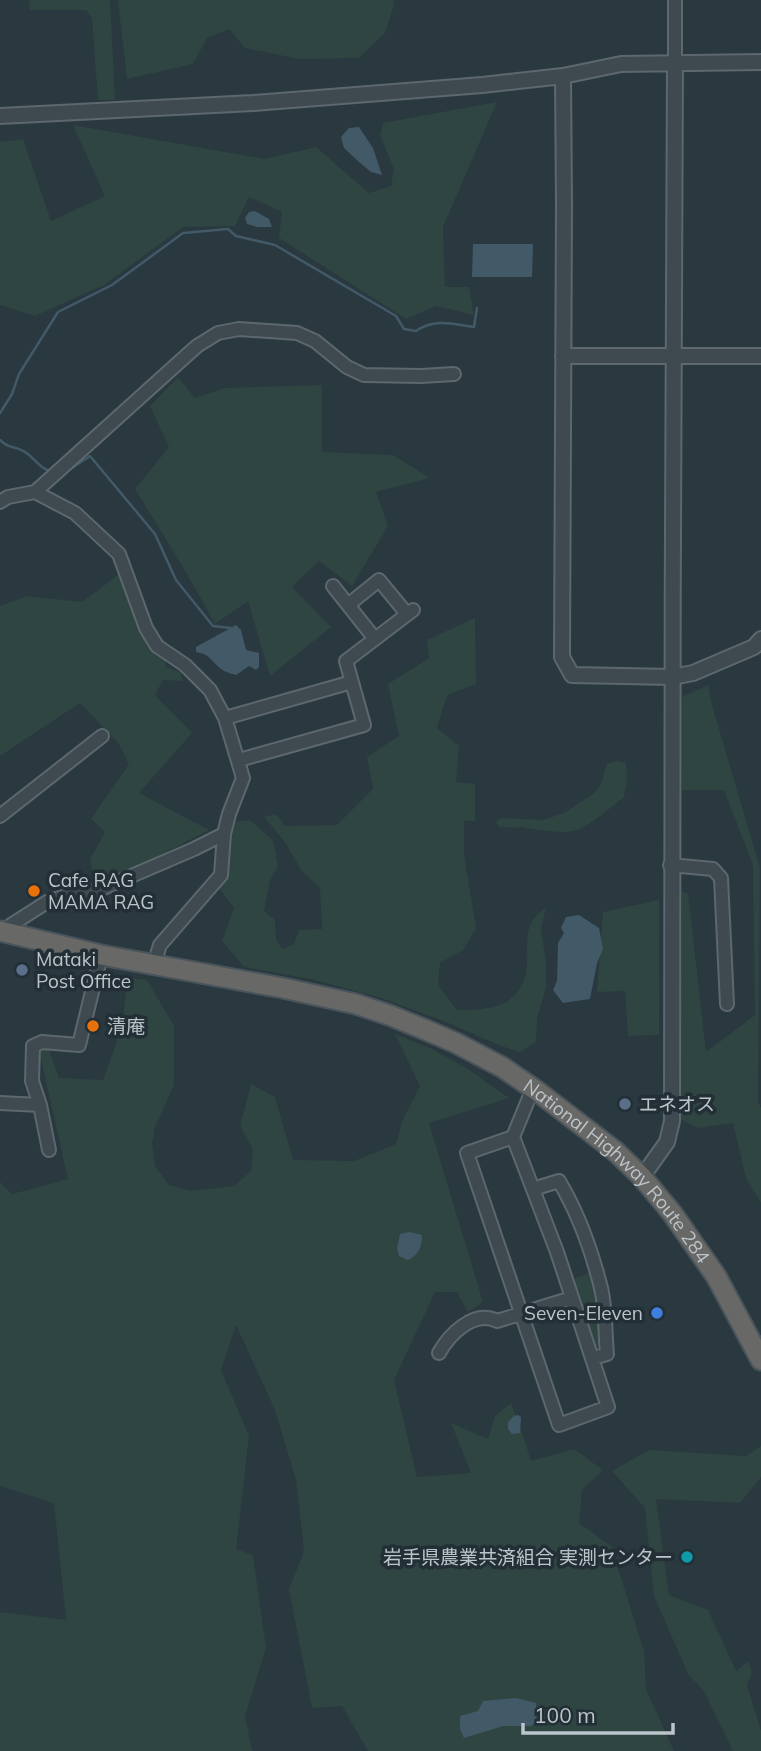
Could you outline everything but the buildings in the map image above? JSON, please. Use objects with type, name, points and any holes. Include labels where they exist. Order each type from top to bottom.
[{"type":"highway","name":"National Highway Route 284","points":[[1,932],[356,1004],[426,1030],[502,1067],[646,1172],[683,1207],[722,1264],[761,1333]]},
{"type":"highway","name":"National Highway Route 284","points":[[426,1030],[452,1036],[505,1060],[621,1142],[646,1172],[716,1276],[761,1360]]},
{"type":"street","points":[[646,1172],[667,1142],[672,1121],[670,865],[675,0]]},
{"type":"street","points":[[0,116],[253,103],[482,85],[563,76],[621,64],[761,62]]},
{"type":"street","points":[[563,76],[562,657],[572,675],[672,677],[693,673],[754,647],[761,639]]},
{"type":"street","points":[[0,502],[8,497],[35,492],[197,346],[218,333],[239,329],[297,333],[315,341],[347,367],[364,375],[454,374]]},
{"type":"street","points":[[563,356],[761,356]]},
{"type":"street","points":[[35,492],[75,513],[119,554],[146,628],[157,646],[185,665],[210,690],[225,718],[239,760],[243,778],[224,834],[220,875],[160,944],[154,964]]},
{"type":"street","points":[[239,760],[364,725],[346,661],[410,612],[379,580],[348,605]]},
{"type":"street","points":[[332,586],[375,639]]},
{"type":"street","points":[[225,718],[352,682]]},
{"type":"street","points":[[0,816],[102,736]]},
{"type":"street","points":[[1,932],[47,902],[74,893],[99,890],[224,834]]},
{"type":"street","points":[[670,865],[713,869],[722,878],[727,1004]]},
{"type":"street","points":[[49,1150],[32,1081],[33,1046],[42,1042],[79,1045],[101,954]]},
{"type":"street","points":[[513,1137],[467,1153],[559,1425],[608,1407],[572,1298],[513,1137],[529,1098],[537,1091]]},
{"type":"street","points":[[0,1103],[40,1105]]},
{"type":"street","points":[[533,1189],[559,1181],[588,1248],[601,1290],[607,1354],[593,1358]]},
{"type":"street","points":[[439,1353],[447,1340],[478,1318],[492,1318],[497,1321],[572,1298]]},
{"type":"green space","points":[[29,0],[110,0],[115,100],[98,100],[92,18],[86,10],[30,10]]},
{"type":"green space","points":[[118,0],[393,0],[394,5],[385,33],[359,58],[299,59],[245,48],[229,29],[207,38],[193,64],[127,79]]},
{"type":"green space","points":[[497,102],[443,227],[445,287],[469,287],[474,315],[436,306],[406,319],[279,238],[282,212],[249,197],[235,226],[183,227],[104,285],[35,316],[0,305],[0,142],[23,139],[51,221],[105,196],[73,125],[265,159],[316,147],[369,193],[391,186],[394,169],[380,135],[383,123]]},
{"type":"green space","points":[[178,377],[195,398],[225,388],[322,385],[322,452],[393,455],[430,478],[376,492],[388,526],[352,586],[319,561],[292,587],[331,627],[270,676],[248,601],[215,624],[135,489],[169,447],[150,406]]},
{"type":"green space","points":[[118,575],[165,658],[166,667],[180,672],[183,681],[163,680],[155,695],[192,733],[139,793],[209,830],[96,888],[90,859],[105,832],[91,819],[129,764],[119,744],[80,703],[0,756],[0,606],[27,596],[82,602]]},
{"type":"green space","points":[[475,618],[476,684],[447,695],[437,728],[459,746],[456,782],[475,784],[475,821],[464,821],[464,854],[476,928],[463,950],[440,963],[438,985],[457,1010],[495,1007],[514,996],[525,976],[530,925],[546,908],[541,929],[546,963],[546,988],[537,1018],[536,1042],[520,1052],[378,997],[315,980],[244,967],[222,941],[234,908],[219,888],[233,822],[250,820],[273,840],[278,866],[270,880],[264,911],[275,920],[276,940],[283,949],[294,944],[299,930],[322,929],[320,888],[302,871],[284,841],[264,817],[276,814],[285,826],[337,825],[373,789],[367,757],[399,736],[388,684],[429,658],[427,640]]},
{"type":"green space","points":[[708,685],[760,868],[758,1102],[761,1108],[761,1203],[746,1178],[733,1123],[698,1128],[680,1119],[682,892],[688,893],[706,1052],[755,1015],[753,865],[724,790],[682,790],[682,697]]},
{"type":"green space","points":[[617,761],[626,763],[624,797],[582,828],[556,832],[500,827],[496,823],[501,818],[543,820],[564,813],[593,794],[600,786],[607,764]]},
{"type":"green space","points":[[659,900],[659,1035],[628,1036],[625,991],[597,992],[603,912]]},
{"type":"green space","points":[[133,978],[147,980],[174,1026],[174,1085],[155,1127],[152,1144],[155,1166],[169,1185],[191,1191],[234,1186],[251,1171],[253,1149],[240,1126],[251,1084],[275,1097],[293,1160],[354,1161],[396,1144],[403,1119],[420,1086],[395,1034],[432,1049],[468,1069],[509,1098],[429,1123],[483,1302],[468,1312],[457,1292],[435,1292],[394,1380],[417,1477],[471,1473],[451,1423],[488,1439],[495,1416],[511,1403],[531,1461],[574,1449],[603,1470],[582,1490],[579,1523],[611,1546],[644,1651],[646,1689],[674,1751],[368,1751],[342,1706],[312,1708],[289,1589],[304,1551],[296,1480],[275,1410],[236,1325],[221,1370],[249,1436],[236,1549],[253,1555],[266,1648],[245,1716],[252,1751],[0,1751],[0,1612],[66,1620],[54,1503],[0,1486],[0,1182],[12,1194],[68,1179],[37,1041],[49,1050],[59,1078],[103,1080],[122,1028],[126,992]]},
{"type":"green space","points":[[589,1273],[597,1296],[599,1346],[593,1348],[570,1280]]},
{"type":"green space","points":[[761,1446],[761,1477],[740,1503],[656,1499],[669,1595],[708,1610],[736,1671],[748,1661],[752,1672],[747,1685],[761,1731],[761,1751],[733,1751],[704,1691],[688,1674],[654,1596],[645,1508],[612,1471],[649,1450],[746,1456]]},
{"type":"water","points":[[359,127],[373,148],[382,175],[371,172],[344,148],[341,137],[349,128]]},
{"type":"water","points":[[255,211],[269,219],[272,227],[247,224],[245,218],[249,212]]},
{"type":"water","points":[[473,244],[533,244],[532,277],[472,277]]},
{"type":"water","points":[[236,625],[241,630],[246,650],[259,653],[259,667],[256,670],[249,666],[236,675],[223,670],[207,656],[196,652],[196,647]]},
{"type":"water","points":[[579,915],[599,928],[603,949],[597,963],[590,999],[563,1003],[553,990],[557,981],[558,943],[564,933],[561,928],[566,917]]},
{"type":"water","points":[[409,1232],[422,1235],[419,1250],[408,1260],[399,1256],[397,1248],[400,1234]]},
{"type":"water","points":[[518,1415],[521,1417],[520,1433],[512,1434],[508,1429],[508,1422]]},
{"type":"water","points":[[516,1698],[536,1703],[536,1721],[531,1726],[503,1726],[464,1738],[460,1729],[460,1716],[478,1711],[483,1701]]},
{"type":"waterway","points":[[0,413],[12,394],[19,374],[58,312],[112,285],[183,233],[228,229],[236,236],[275,245],[396,316],[404,329],[416,331],[430,324],[444,323],[474,327],[477,308]]},
{"type":"waterway","points":[[0,440],[25,452],[50,471]]},
{"type":"waterway","points":[[63,474],[90,456],[155,534],[176,580],[213,626],[231,628]]},
{"type":"place","name":"Cafe RAG MAMA RAG","points":[[34,891]]},
{"type":"place","name":"Mataki Post Office","points":[[22,970]]},
{"type":"place","name":"清庵","points":[[93,1026]]},
{"type":"place","name":"エネオス","points":[[625,1104]]},
{"type":"place","name":"Seven-Eleven","points":[[657,1313]]},
{"type":"place","name":"岩手県農業共済組合 実測センター","points":[[687,1557]]}]
